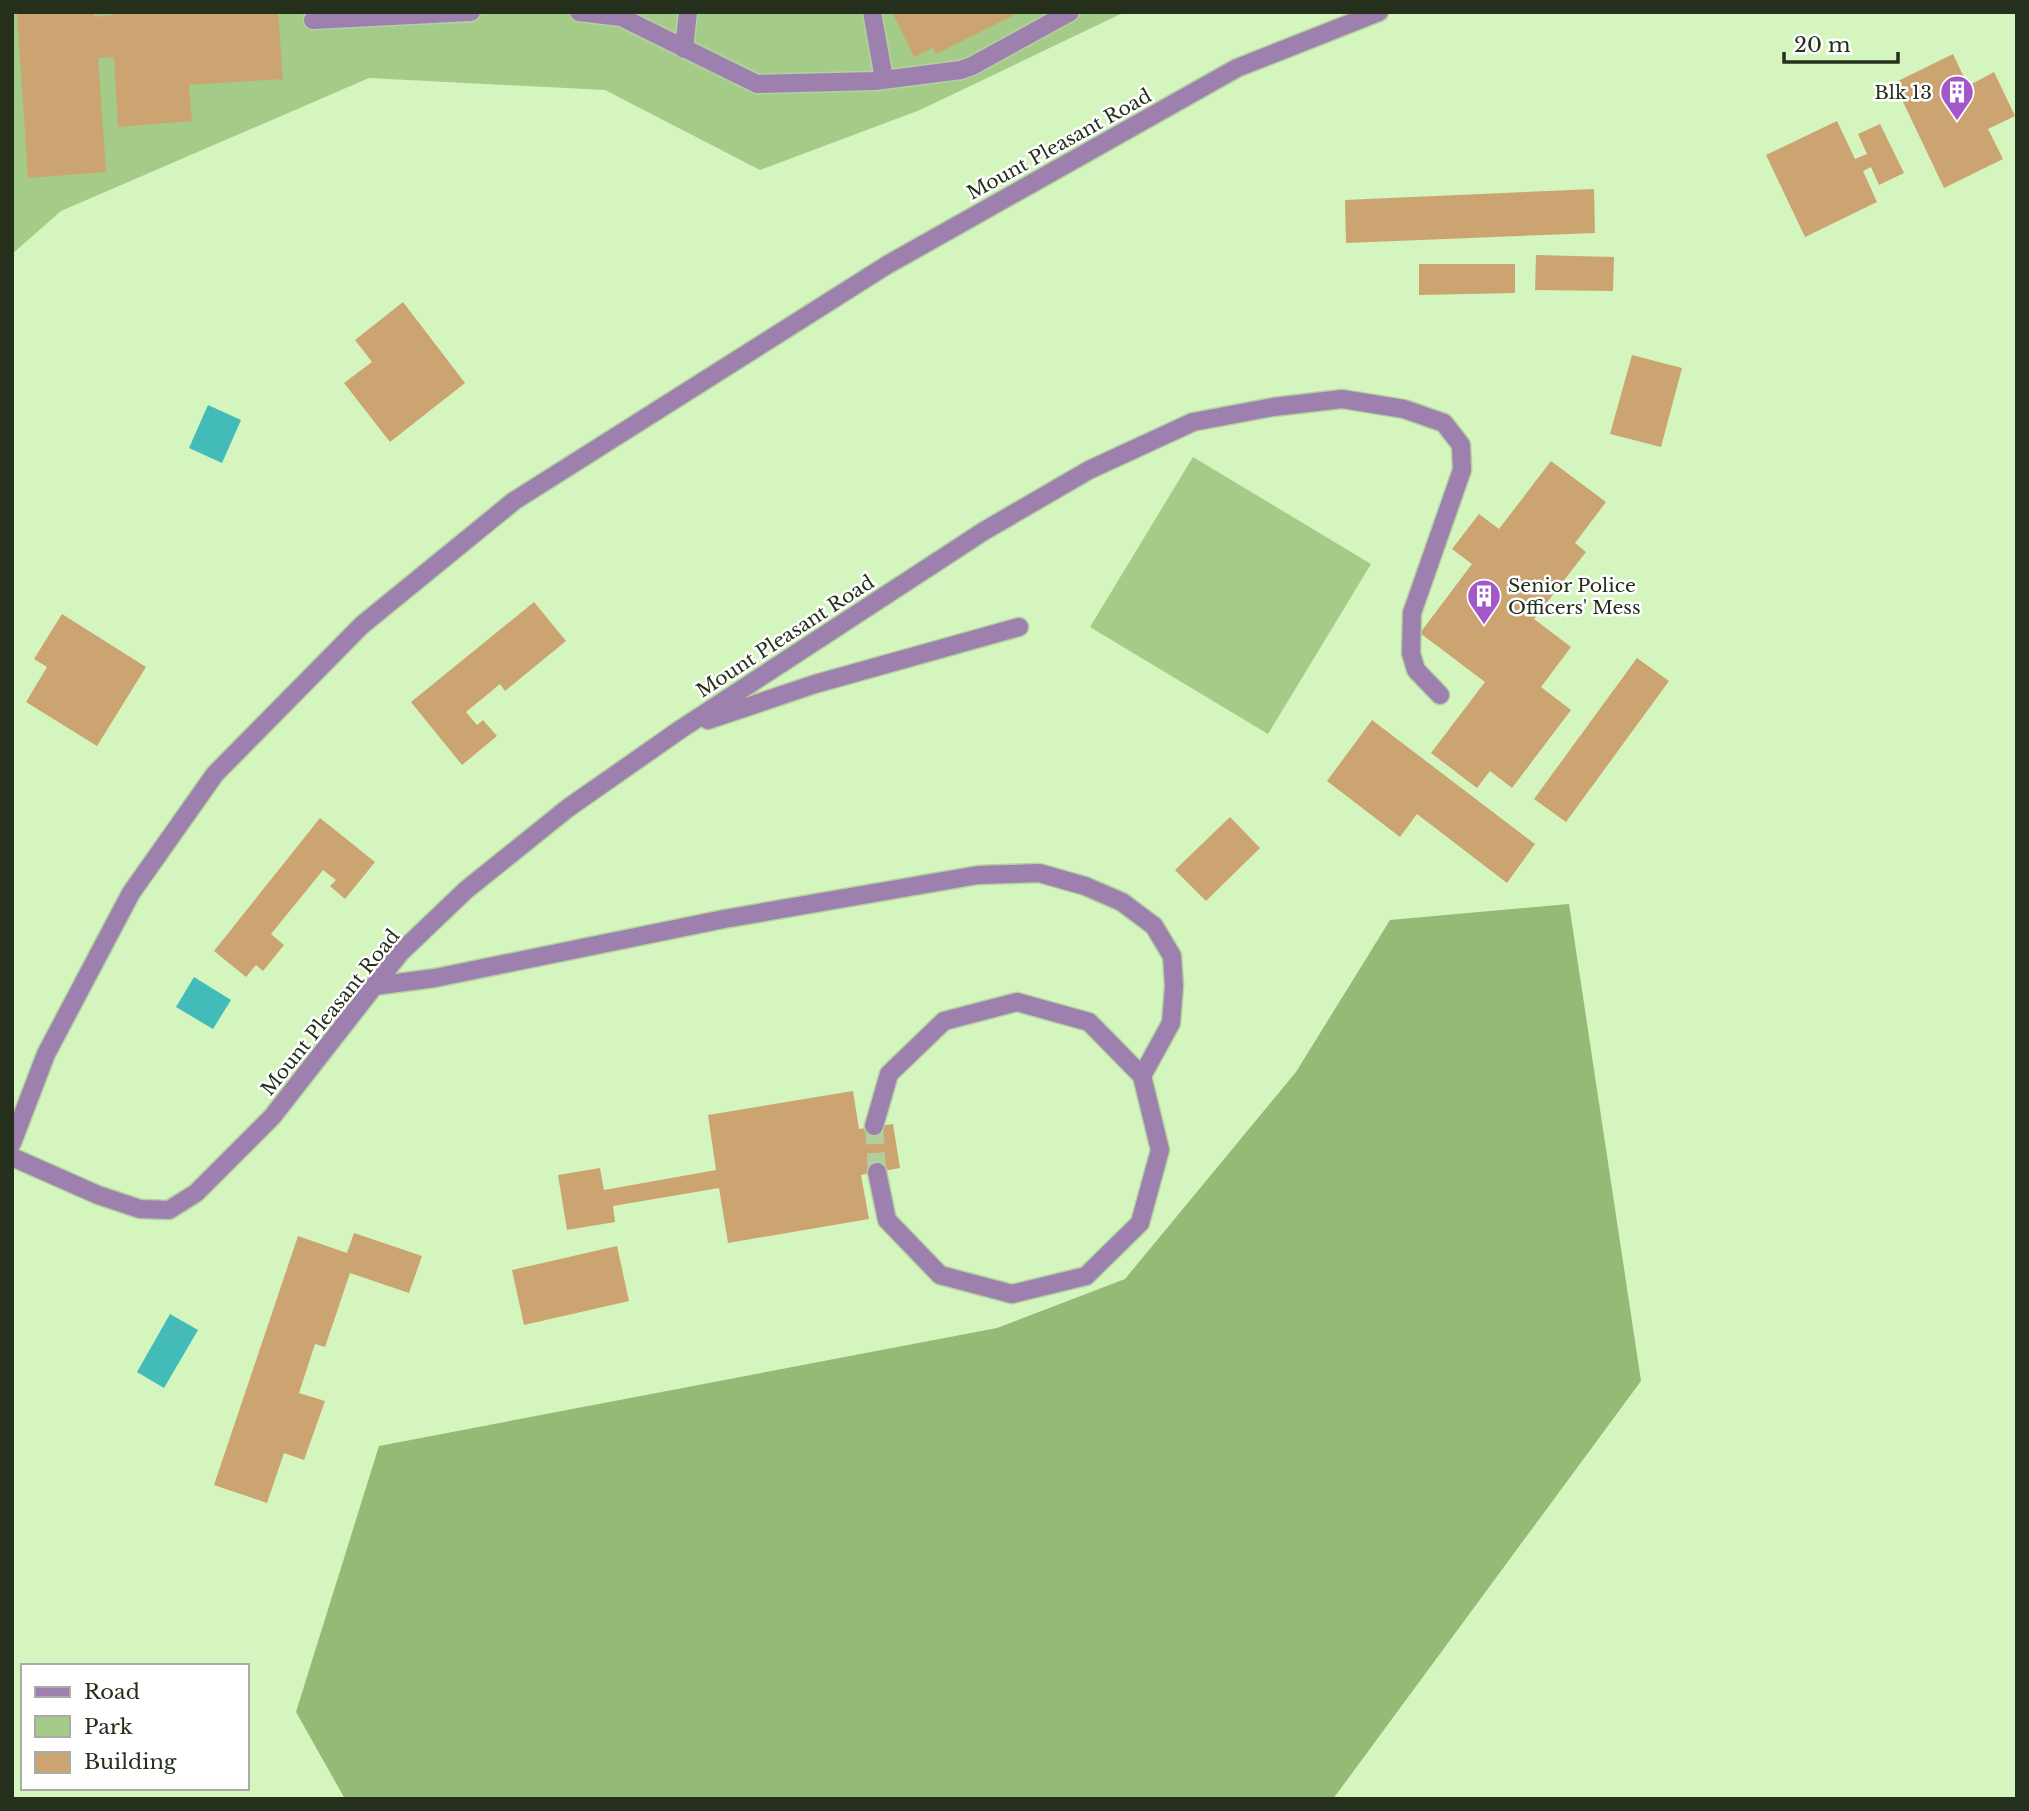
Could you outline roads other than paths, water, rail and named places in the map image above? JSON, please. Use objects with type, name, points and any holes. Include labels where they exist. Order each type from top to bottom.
[{"type":"street","points":[[313,20],[471,12]]},
{"type":"street","points":[[579,12],[621,17],[757,84],[884,79],[961,70],[1070,12]]},
{"type":"street","points":[[684,49],[688,12]]},
{"type":"street","points":[[872,12],[884,79]]},
{"type":"street","name":"Mount Pleasant Road","points":[[12,1143],[46,1054],[131,893],[215,774],[373,616],[514,501],[887,265],[1237,68],[1379,12]]},
{"type":"street","name":"Mount Pleasant Road","points":[[12,1157],[85,1190],[129,1206],[169,1210],[196,1193],[272,1117],[400,953],[466,890],[587,794],[681,729],[984,531],[1089,470],[1193,422],[1273,407],[1342,399],[1405,409],[1444,424],[1461,445],[1462,470],[1412,612],[1411,653],[1416,670],[1440,695]]},
{"type":"street","points":[[681,729],[815,684],[1019,627]]},
{"type":"street","points":[[374,986],[435,978],[724,919],[965,877],[1039,873],[1085,886],[1122,902],[1154,926],[1172,956],[1174,986],[1171,1023],[1142,1076]]},
{"type":"street","points":[[874,1126],[889,1074],[944,1021],[1017,1002],[1089,1022],[1142,1076],[1160,1150],[1140,1223],[1086,1276],[1012,1294],[940,1275],[887,1220],[877,1172]]},
{"type":"water","points":[[208,405],[241,420],[222,463],[189,448]]},
{"type":"water","points":[[194,977],[231,1000],[213,1029],[176,1007]]},
{"type":"water","points":[[170,1314],[198,1330],[164,1388],[137,1372]]},
{"type":"tunnel","points":[[874,1126],[877,1172]]},
{"type":"place","name":"Blk 13","points":[[1957,122]]},
{"type":"place","name":"Senior Police Officers' Mess","points":[[1484,626]]}]
